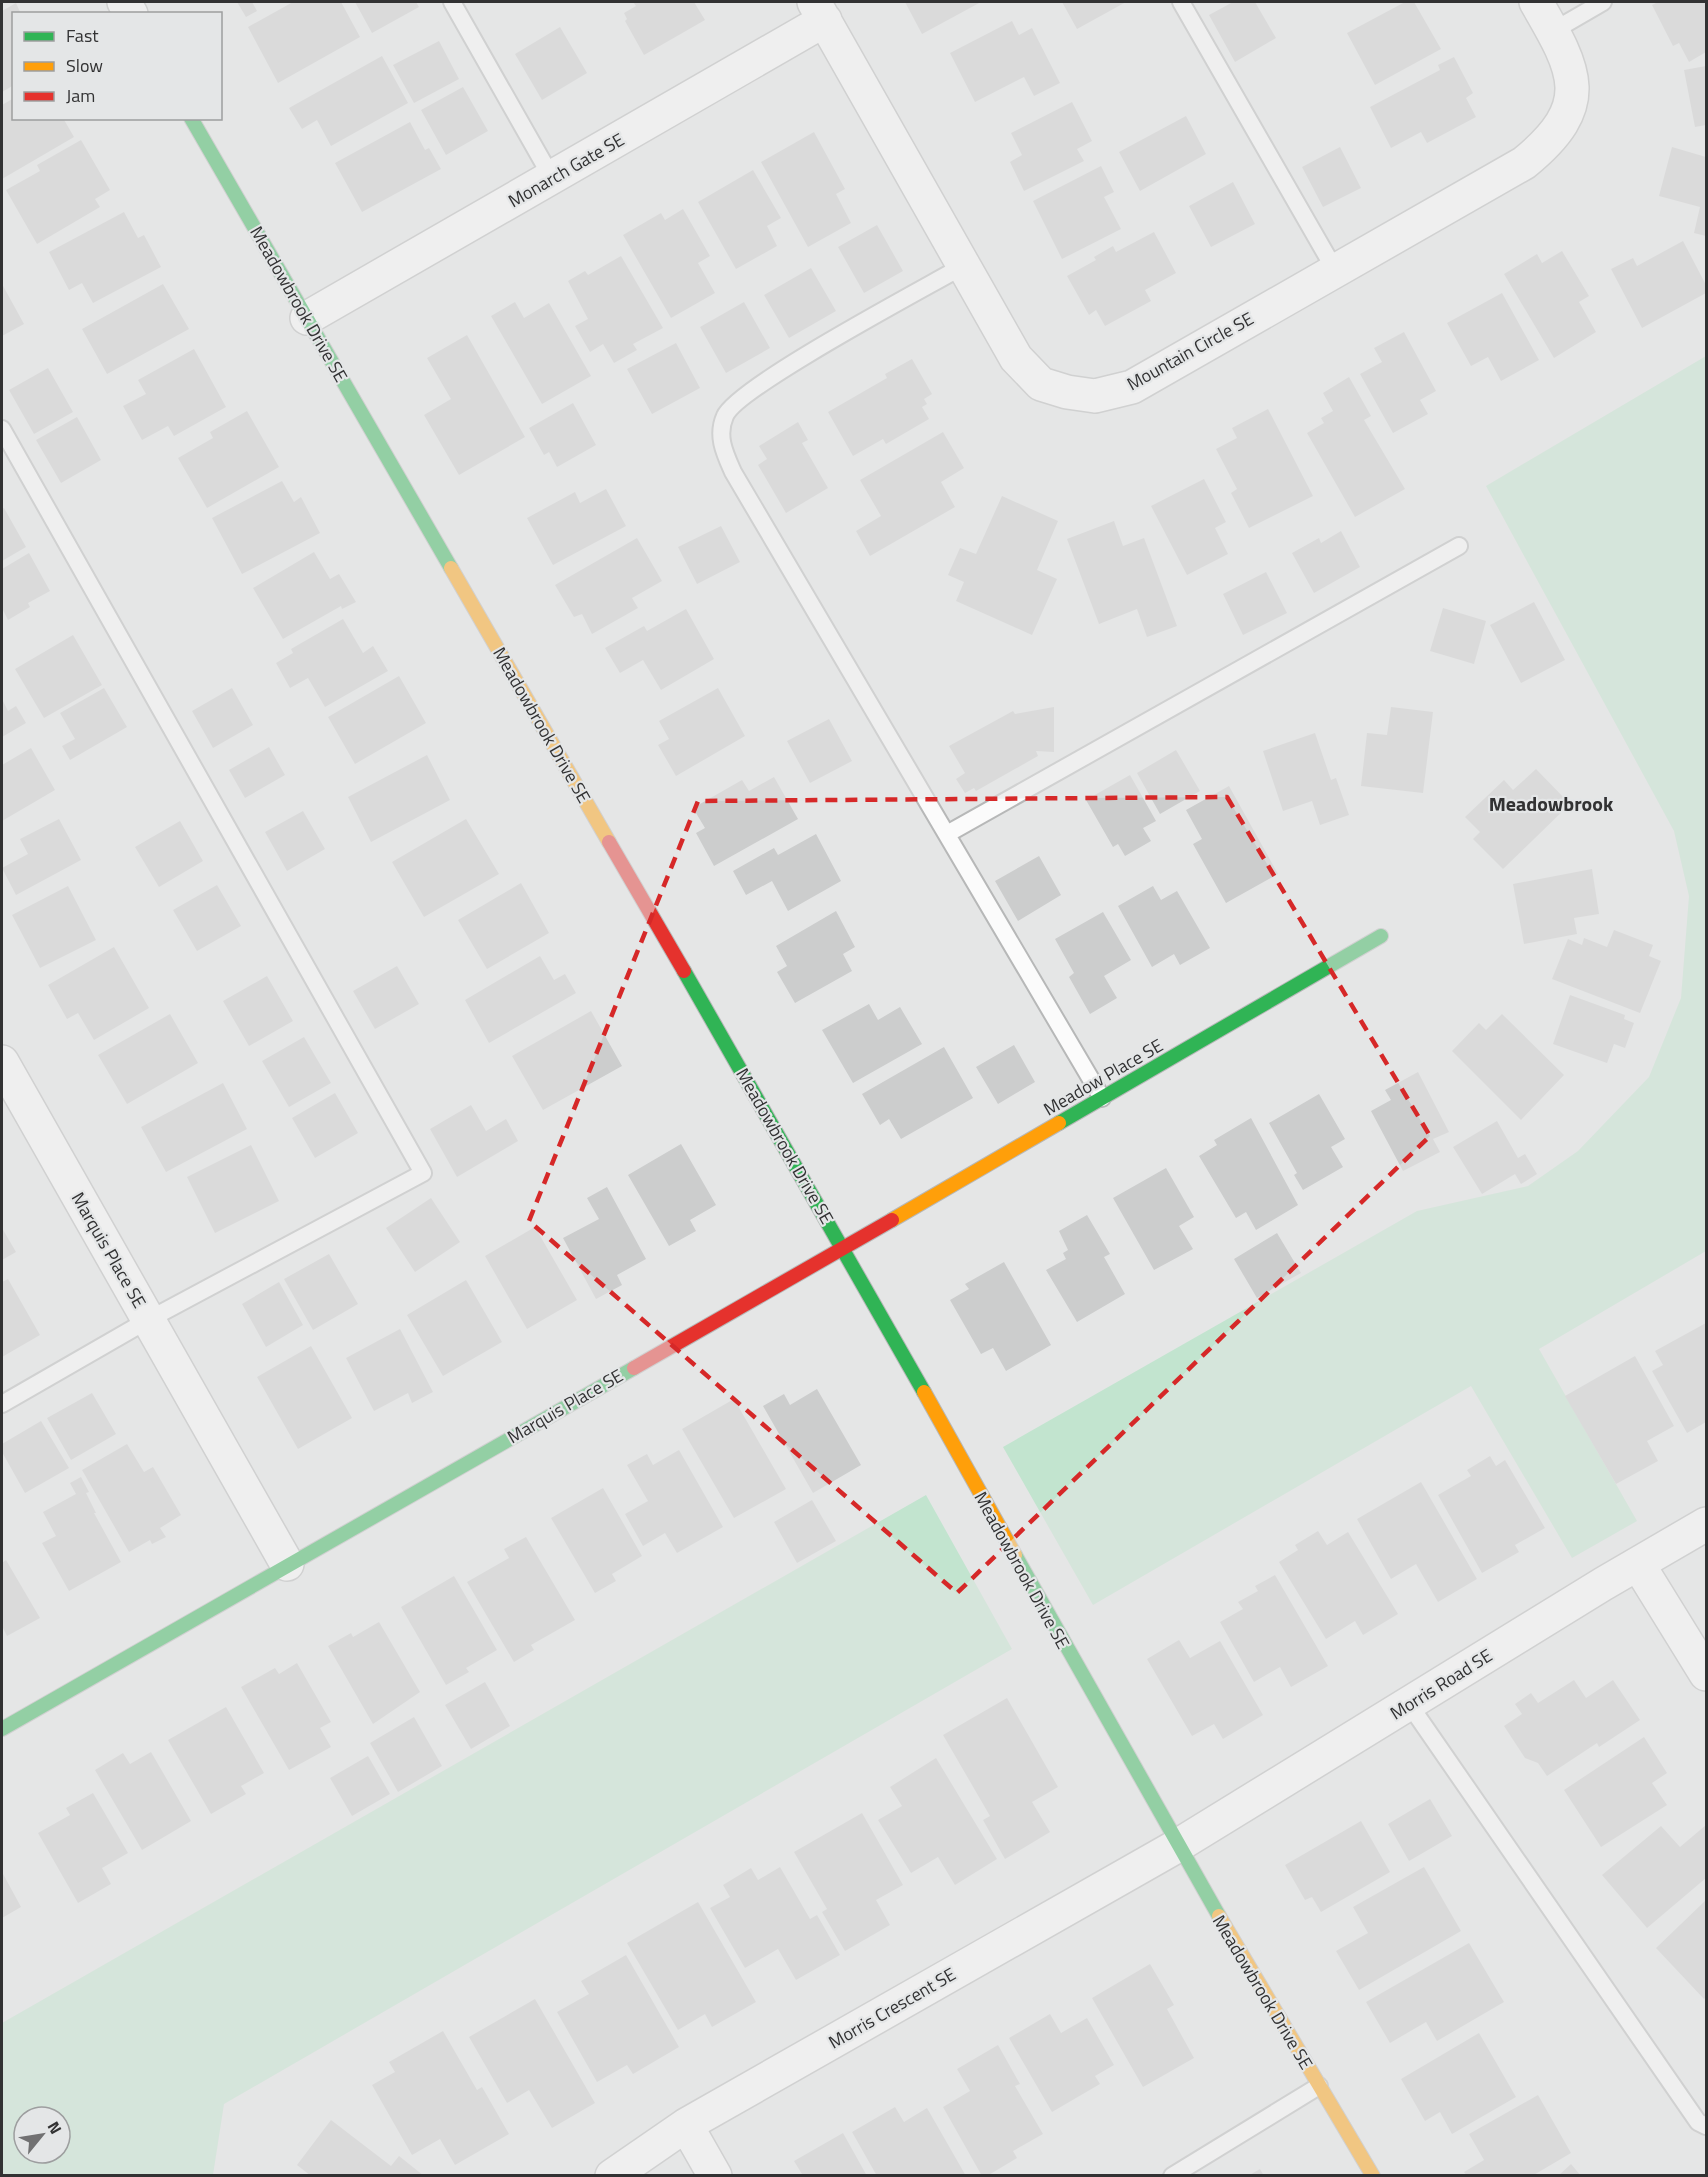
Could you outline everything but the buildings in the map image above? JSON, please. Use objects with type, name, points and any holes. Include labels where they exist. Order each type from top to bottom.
[{"type":"street","name":"Mountain Circle SE","points":[[819,11],[1016,358],[1041,384],[1067,392],[1095,396],[1132,387],[1524,163],[1551,141],[1569,110],[1574,90],[1568,60],[1536,2]]},
{"type":"street","name":"Monarch Gate SE","points":[[307,318],[552,178],[819,11]]},
{"type":"street","name":"Meadowbrook Drive SE","points":[[193,120],[844,1248],[1177,1846],[1373,2175]]},
{"type":"street","name":"Meadow Place SE","points":[[844,1248],[1381,936]]},
{"type":"street","name":"Marquis Place SE","points":[[2,1062],[287,1564]]},
{"type":"street","name":"Marquis Place SE","points":[[2,1729],[287,1564],[844,1248]]},
{"type":"street","name":"Morris Road SE","points":[[1177,1846],[1707,1524]]},
{"type":"street","points":[[1638,1564],[1707,1674]]},
{"type":"street","name":"Morris Crescent SE","points":[[612,2175],[686,2125],[1177,1846]]},
{"type":"street","points":[[686,2125],[715,2175]]},
{"type":"lane","points":[[452,2],[552,178]]},
{"type":"lane","points":[[1181,2],[1335,270]]},
{"type":"lane","points":[[1553,31],[1603,2]]},
{"type":"lane","points":[[963,266],[757,385],[725,415],[721,447],[739,482],[1102,1098]]},
{"type":"lane","points":[[2,429],[423,1173],[148,1320],[2,1404]]},
{"type":"lane","points":[[947,834],[1459,546]]},
{"type":"lane","points":[[1409,1704],[1698,2122],[1707,2126]]},
{"type":"lane","points":[[1172,2175],[1319,2086]]},
{"type":"highlighted area","points":[[1227,797],[1430,1136],[957,1593],[529,1221],[698,801]]},
{"type":"green space","points":[[1706,356],[1706,1251],[1539,1349],[1637,1521],[1572,1558],[1471,1386],[1093,1605],[1003,1447],[1417,1211],[1528,1186],[1578,1151],[1649,1077],[1681,998],[1689,896],[1674,831],[1486,486]]},
{"type":"green space","points":[[926,1495],[1012,1649],[224,2104],[213,2175],[2,2175],[2,2023]]},
{"type":"traffic: fast","points":[[192,120],[451,568]]},
{"type":"traffic: fast","points":[[1059,1123],[1381,936]]},
{"type":"traffic: fast","points":[[684,971],[924,1392]]},
{"type":"traffic: fast","points":[[2,1729],[634,1368]]},
{"type":"traffic: fast","points":[[1015,1555],[1219,1916]]},
{"type":"traffic: slow","points":[[451,568],[609,842]]},
{"type":"traffic: slow","points":[[892,1220],[1059,1123]]},
{"type":"traffic: slow","points":[[924,1392],[1015,1555]]},
{"type":"traffic: slow","points":[[1219,1916],[1373,2176]]},
{"type":"traffic: jam","points":[[609,842],[684,971]]},
{"type":"traffic: jam","points":[[634,1368],[892,1220]]},
{"type":"district","name":"Meadowbrook","points":[[1551,803]]}]
